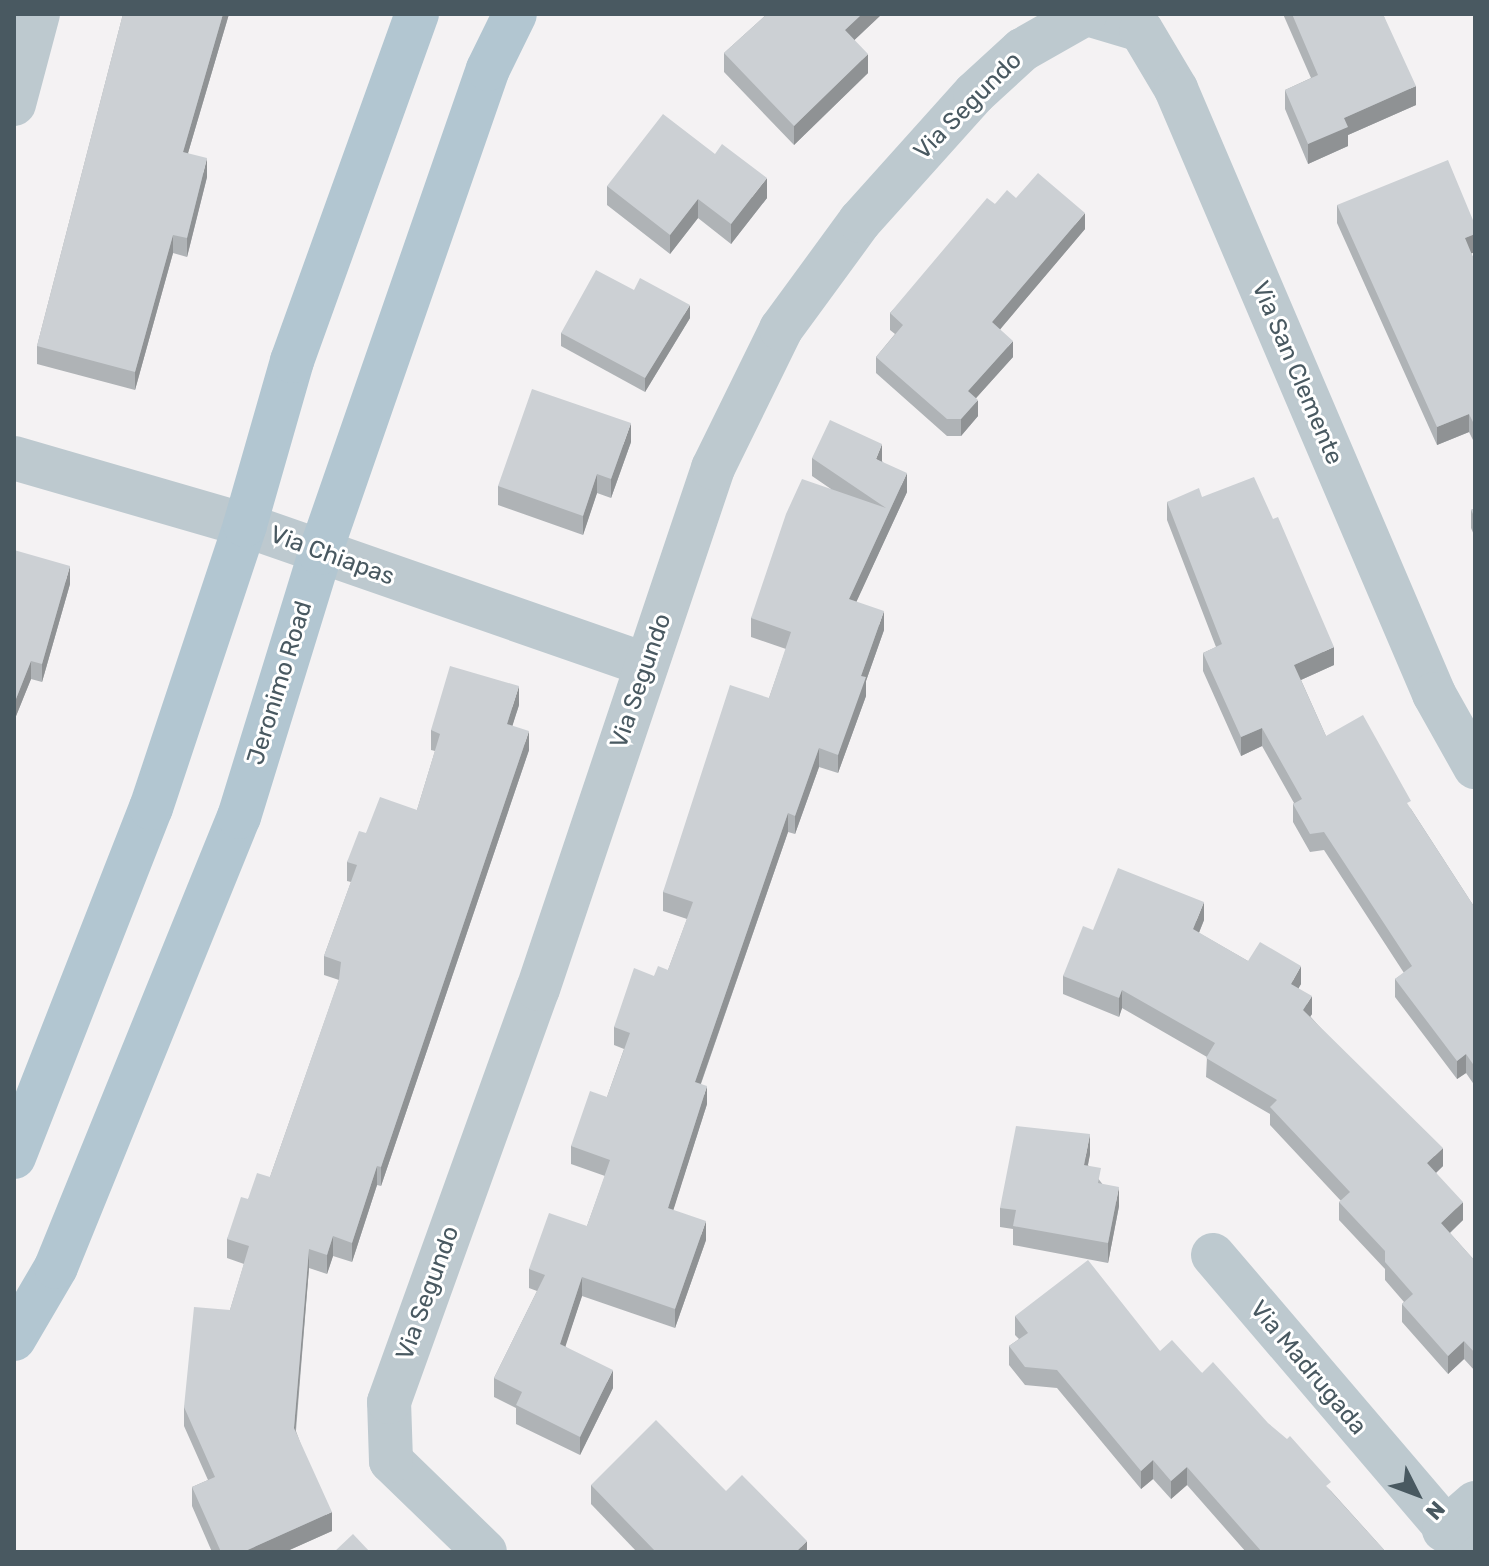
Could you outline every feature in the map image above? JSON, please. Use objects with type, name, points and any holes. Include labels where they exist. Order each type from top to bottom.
[{"type":"main road","points":[[14,1157],[151,808],[245,525],[292,361],[417,14]]},
{"type":"main road","name":"Jeronimo Road","points":[[14,1339],[56,1267],[239,817],[320,553],[488,69],[515,14]]},
{"type":"street","points":[[14,104],[38,14]]},
{"type":"street","name":"Via Segundo","points":[[485,1552],[391,1461],[389,1402],[538,989],[713,468],[781,329],[860,221],[975,93],[1022,50],[1086,14]]},
{"type":"street","name":"Via San Clemente","points":[[1086,14],[1141,30],[1176,89],[1434,694],[1475,767]]},
{"type":"street","name":"Via Chiapas","points":[[14,458],[245,525],[646,665]]},
{"type":"street","name":"Via Madrugada","points":[[1213,1255],[1462,1528]]},
{"type":"building","points":[[123,14],[223,14],[183,152],[207,158],[187,238],[173,235],[135,372],[37,346]]},
{"type":"building","points":[[767,14],[862,14],[845,30],[868,54],[794,126],[724,53]]},
{"type":"building","points":[[1292,14],[1383,14],[1416,86],[1344,118],[1348,127],[1308,144],[1285,90],[1318,75]]},
{"type":"building","points":[[663,114],[715,154],[722,144],[767,178],[731,224],[698,199],[670,235],[607,186]]},
{"type":"building","points":[[1448,160],[1475,225],[1475,234],[1465,238],[1475,262],[1475,426],[1469,414],[1437,427],[1337,205]]},
{"type":"building","points":[[1038,173],[1085,213],[992,322],[1013,341],[968,391],[978,400],[961,419],[947,419],[876,357],[903,325],[890,313],[987,198],[995,204],[1007,190],[1016,198]]},
{"type":"building","points":[[596,270],[634,290],[640,278],[690,305],[645,378],[561,333]]},
{"type":"building","points":[[532,389],[631,423],[611,479],[597,474],[583,516],[498,486]]},
{"type":"building","points":[[830,420],[882,444],[876,459],[907,473],[849,599],[884,611],[861,676],[866,677],[838,755],[819,748],[795,816],[788,813],[695,1082],[707,1086],[668,1208],[706,1221],[675,1309],[582,1277],[560,1344],[613,1370],[580,1437],[516,1405],[522,1392],[494,1378],[545,1275],[529,1269],[549,1213],[587,1226],[610,1160],[571,1146],[590,1091],[607,1097],[630,1033],[614,1027],[634,968],[654,976],[658,966],[668,970],[693,902],[663,892],[730,685],[769,698],[791,632],[751,618],[786,514],[802,479],[886,508],[812,458]]},
{"type":"building","points":[[1254,477],[1273,519],[1278,517],[1334,647],[1294,665],[1326,736],[1363,715],[1411,801],[1407,803],[1475,908],[1475,1067],[1466,1054],[1457,1061],[1395,979],[1412,966],[1324,832],[1310,834],[1293,804],[1302,799],[1262,728],[1241,737],[1203,653],[1222,644],[1167,502],[1199,488],[1202,497]]},
{"type":"building","points":[[14,550],[70,566],[42,664],[31,661],[14,704]]},
{"type":"building","points":[[450,666],[519,686],[507,724],[529,731],[381,1167],[377,1166],[352,1243],[333,1236],[327,1255],[309,1249],[294,1428],[332,1512],[243,1552],[221,1552],[192,1487],[215,1477],[184,1407],[194,1307],[230,1310],[249,1246],[227,1239],[241,1197],[248,1199],[257,1173],[270,1177],[339,979],[341,962],[324,956],[357,865],[347,862],[359,831],[366,833],[380,797],[417,810],[440,734],[431,730]]},
{"type":"building","points":[[1118,868],[1204,902],[1193,929],[1248,961],[1260,942],[1301,966],[1291,984],[1312,996],[1303,1010],[1443,1148],[1427,1163],[1463,1202],[1441,1223],[1475,1261],[1475,1353],[1464,1341],[1448,1356],[1402,1304],[1413,1294],[1385,1262],[1385,1251],[1339,1202],[1350,1192],[1270,1107],[1277,1100],[1206,1058],[1215,1043],[1122,990],[1119,998],[1063,976],[1083,926],[1093,930]]},
{"type":"building","points":[[1016,1126],[1090,1134],[1084,1165],[1101,1168],[1098,1183],[1119,1187],[1108,1243],[1013,1226],[1016,1210],[1000,1208]]},
{"type":"building","points":[[1088,1260],[1160,1351],[1172,1340],[1202,1373],[1213,1362],[1268,1423],[1287,1439],[1290,1436],[1331,1482],[1326,1486],[1386,1552],[1262,1552],[1187,1467],[1171,1481],[1153,1460],[1141,1471],[1057,1370],[1025,1367],[1009,1346],[1028,1333],[1015,1316]]},
{"type":"building","points":[[656,1420],[726,1491],[742,1475],[807,1541],[796,1552],[656,1552],[591,1485]]},
{"type":"building","points":[[353,1534],[370,1552],[334,1552]]}]
